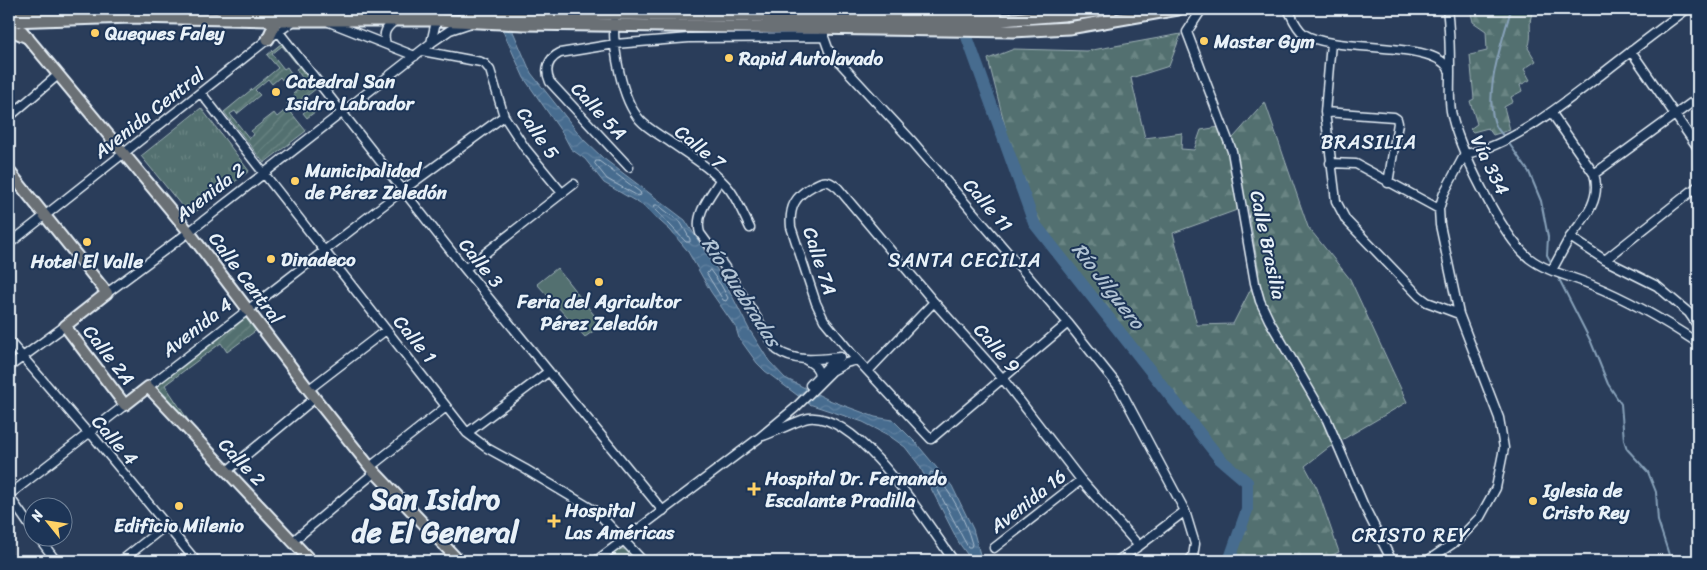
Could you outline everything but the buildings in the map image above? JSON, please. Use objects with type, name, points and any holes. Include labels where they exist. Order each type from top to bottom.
[{"type":"highway","points":[[12,20],[35,9],[57,9]]},
{"type":"highway","points":[[221,9],[343,10],[484,20],[776,18],[824,28],[1013,31],[1069,28],[1178,9]]},
{"type":"highway","points":[[824,28],[943,19],[1002,20],[1063,16],[1112,9]]},
{"type":"highway","points":[[9,10],[12,20],[27,37]]},
{"type":"highway","points":[[12,20],[132,17],[396,20],[437,17]]},
{"type":"highway","points":[[268,20],[274,26],[268,39]]},
{"type":"main road","name":"Calle Central","points":[[27,37],[189,232],[372,470],[459,561]]},
{"type":"main road","points":[[9,171],[107,292]]},
{"type":"main road","name":"Avenida 2","points":[[65,326],[107,292]]},
{"type":"main road","name":"Calle 2A","points":[[65,326],[126,405]]},
{"type":"main road","name":"Avenida 4","points":[[126,405],[148,387]]},
{"type":"main road","name":"Calle 2","points":[[148,387],[311,561]]},
{"type":"street","name":"Avenida Central","points":[[9,244],[278,31],[309,9]]},
{"type":"street","name":"Calle Brasilia","points":[[1202,9],[1187,32],[1232,151],[1255,283],[1260,301],[1326,420],[1364,506],[1392,561]]},
{"type":"street","points":[[1288,9],[1297,26],[1311,38],[1426,54],[1444,62],[1450,72]]},
{"type":"street","name":"Vía 334","points":[[1447,9],[1451,111],[1455,128],[1465,154],[1487,196],[1516,244],[1529,258],[1552,270],[1592,285],[1670,325],[1698,343]]},
{"type":"street","points":[[1427,561],[1458,540],[1480,517],[1496,488],[1504,448],[1499,418],[1459,314],[1440,225],[1439,209],[1444,194],[1465,154],[1478,152],[1500,142],[1552,112],[1687,9]]},
{"type":"street","points":[[431,43],[437,17]]},
{"type":"street","name":"Calle 7","points":[[614,19],[616,58],[625,91],[634,112],[641,121],[692,157],[720,180],[701,212],[698,227],[700,233],[724,266],[777,350],[788,356],[806,360],[840,357]]},
{"type":"street","name":"Calle 5","points":[[323,20],[386,44],[418,53],[476,60],[485,64],[490,70],[504,116],[525,148],[562,193]]},
{"type":"street","points":[[386,44],[385,32],[396,20]]},
{"type":"street","name":"Avenida 2","points":[[107,292],[189,232],[263,172],[431,43],[450,30],[484,20]]},
{"type":"street","points":[[615,44],[824,28]]},
{"type":"street","name":"Calle 11","points":[[824,28],[829,51],[913,142],[1068,323],[1119,386],[1185,511],[1195,544],[1193,556],[1189,561]]},
{"type":"street","name":"Calle 3","points":[[278,31],[464,269],[663,511]]},
{"type":"street","points":[[1331,42],[1325,112],[1336,201],[1346,220],[1418,296],[1427,302],[1459,314]]},
{"type":"street","name":"Calle 5A","points":[[615,44],[560,53],[548,63],[546,75],[550,82],[629,167]]},
{"type":"street","points":[[1631,51],[1698,148]]},
{"type":"street","points":[[9,117],[58,75]]},
{"type":"street","name":"Calle 1","points":[[201,93],[386,330],[415,364],[467,433],[487,448],[597,512],[643,561]]},
{"type":"street","points":[[1594,174],[1698,98]]},
{"type":"street","points":[[1325,112],[1394,117],[1397,119],[1398,123],[1388,182]]},
{"type":"street","points":[[1552,112],[1594,174],[1597,184],[1594,201],[1570,237],[1552,270]]},
{"type":"street","name":"Avenida 4","points":[[148,387],[403,190],[504,116]]},
{"type":"street","points":[[1330,163],[1356,164],[1439,209]]},
{"type":"street","points":[[720,180],[731,191],[750,228]]},
{"type":"street","name":"Calle 9","points":[[821,182],[828,182],[838,188],[934,302],[1003,379],[1081,480],[1139,546]]},
{"type":"street","name":"Calle 7A","points":[[821,182],[806,190],[792,207],[790,216],[792,228],[816,302],[824,320],[851,353]]},
{"type":"street","points":[[464,269],[574,184]]},
{"type":"street","points":[[1605,260],[1698,186]]},
{"type":"street","points":[[1570,237],[1605,260],[1657,286],[1689,314],[1698,326]]},
{"type":"street","points":[[869,370],[934,302]]},
{"type":"street","points":[[596,561],[759,438],[794,406],[831,363],[840,357],[851,353],[869,370],[931,439],[1068,323]]},
{"type":"street","name":"Avenida 2","points":[[9,367],[65,326]]},
{"type":"street","points":[[226,471],[386,330]]},
{"type":"street","name":"Calle 4","points":[[9,340],[88,433],[93,436],[165,526],[196,561]]},
{"type":"street","points":[[806,360],[816,366],[819,371],[817,380]]},
{"type":"street","points":[[817,380],[846,363],[857,360]]},
{"type":"street","points":[[467,433],[548,372]]},
{"type":"street","name":"Avenida 4","points":[[9,496],[126,405]]},
{"type":"street","points":[[292,542],[446,407]]},
{"type":"street","points":[[759,438],[809,418],[829,422],[850,433],[872,451],[889,471],[954,561]]},
{"type":"street","name":"Avenida 16","points":[[994,548],[1081,480]]},
{"type":"street","points":[[9,496],[22,515]]},
{"type":"street","points":[[1117,561],[1185,511]]},
{"type":"street","points":[[121,561],[165,526]]},
{"type":"street","points":[[46,548],[56,561]]},
{"type":"green space","points":[[1470,9],[1534,9],[1528,48],[1536,61],[1524,69],[1530,80],[1520,85],[1522,91],[1511,97],[1513,102],[1504,107],[1510,130],[1493,135],[1488,128],[1473,132],[1470,129],[1477,124],[1470,101],[1474,99],[1470,55],[1487,51],[1486,31],[1473,22]]},
{"type":"green space","points":[[1181,34],[1169,66],[1131,78],[1145,138],[1182,133],[1181,149],[1194,150],[1201,130],[1219,127],[1226,146],[1265,102],[1308,227],[1350,279],[1407,402],[1328,448],[1305,466],[1317,488],[1339,552],[1319,561],[1228,561],[1246,512],[1247,482],[1220,459],[1034,223],[1019,181],[988,59],[1014,49],[1087,51]],"holes":[[[1248,206],[1259,273],[1233,324],[1197,325],[1173,233]]]},
{"type":"green space","points":[[282,43],[317,88],[289,110],[306,131],[264,163],[224,112],[278,68],[267,55]],"holes":[[[282,46],[299,67],[296,69],[306,83],[293,94],[295,96],[287,103],[289,107],[277,117],[274,113],[251,131],[254,135],[249,138],[230,114],[235,111],[237,114],[260,95],[255,90],[268,79],[272,84],[280,77],[282,80],[291,73],[287,67],[284,69],[272,54]]]},
{"type":"green space","points":[[316,102],[320,108],[307,118],[303,113]]},
{"type":"green space","points":[[201,108],[249,171],[190,216],[141,156]]},
{"type":"green space","points":[[557,268],[602,325],[585,337],[537,284]]},
{"type":"green space","points":[[248,314],[258,329],[227,352],[221,343],[165,385],[192,426],[154,386]]},
{"type":"green space","points":[[620,549],[627,549],[638,561],[603,561]]},
{"type":"water","points":[[493,9],[505,13],[531,73],[584,140],[603,158],[685,220],[725,282],[749,329],[769,361],[785,378],[829,400],[875,417],[893,420],[916,443],[952,486],[973,529],[981,558],[984,561],[972,561],[959,543],[919,465],[905,447],[888,435],[863,422],[809,404],[757,363],[739,338],[736,328],[711,292],[687,250],[670,230],[642,205],[604,183],[585,159],[571,149],[563,134],[524,78]]},
{"type":"waterway","name":"Río Jilguero","points":[[957,9],[1034,223],[1220,459],[1247,482],[1247,510],[1229,561]]},
{"type":"waterway","points":[[1505,138],[1496,126],[1492,113],[1491,99],[1495,68],[1511,9]]},
{"type":"waterway","points":[[1508,142],[1529,172],[1541,201],[1548,237],[1547,255],[1552,264]]},
{"type":"waterway","points":[[1557,275],[1591,342],[1608,384],[1621,404],[1624,440],[1627,449],[1648,472],[1656,492],[1658,521],[1671,561]]},
{"type":"place","name":"Queques Faley","points":[[95,33]]},
{"type":"place","name":"Master Gym","points":[[1204,41]]},
{"type":"place","name":"Rapid Autolavado","points":[[729,58]]},
{"type":"place","name":"Catedral San Isidro Labrador","points":[[276,92]]},
{"type":"place","name":"Municipalidad de Pérez Zeledón","points":[[295,181]]},
{"type":"place","name":"Hotel El Valle","points":[[87,242]]},
{"type":"place","name":"Dinadeco","points":[[271,259]]},
{"type":"place","name":"Feria del Agricultor Pérez Zeledón","points":[[599,282]]},
{"type":"place","name":"Hospital Dr. Fernando Escalante Pradilla","points":[[754,489]]},
{"type":"place","name":"Iglesia de Cristo Rey","points":[[1533,501]]},
{"type":"place","name":"Edificio Milenio","points":[[179,506]]},
{"type":"place","name":"Hospital Las Américas","points":[[554,521]]},
{"type":"district","name":"BRASILIA","points":[[1369,142]]},
{"type":"district","name":"SANTA CECILIA","points":[[965,260]]},
{"type":"district","name":"San Isidro de El General","points":[[435,516]]},
{"type":"district","name":"CRISTO REY","points":[[1411,535]]},
{"type":"water label","name":"Río Quebradas","points":[[741,292]]}]
